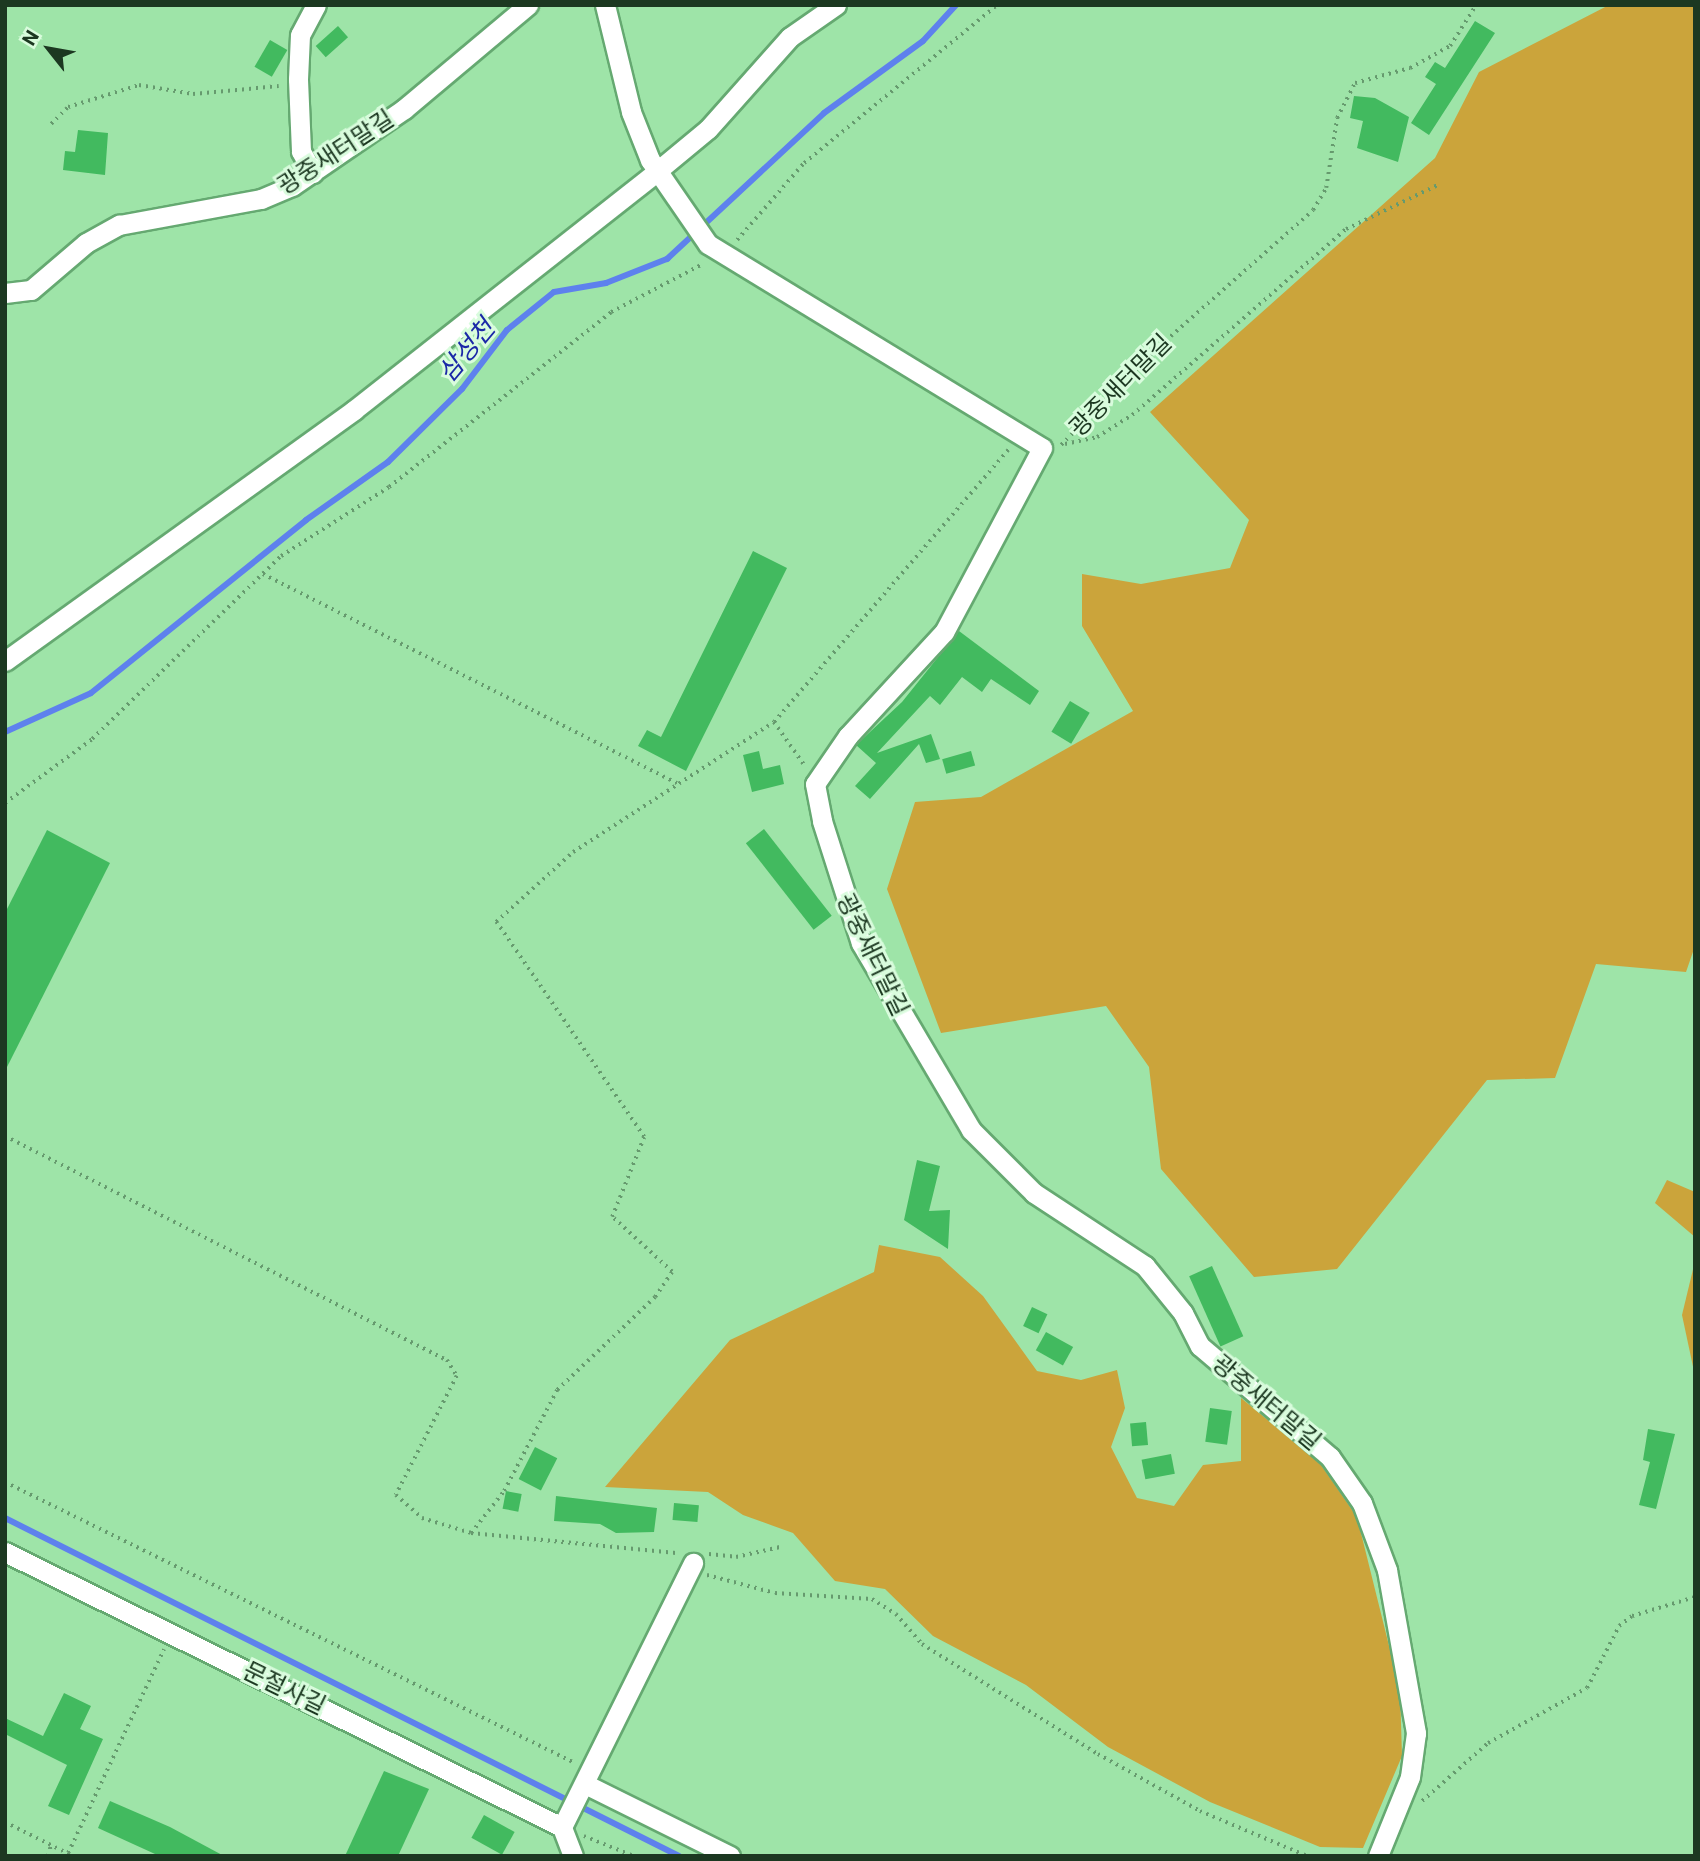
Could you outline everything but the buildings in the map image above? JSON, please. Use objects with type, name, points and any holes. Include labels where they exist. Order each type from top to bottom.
[{"type":"street","points":[[313,173],[301,151],[298,79],[300,35],[316,5]]},
{"type":"street","name":"광중새터말길","points":[[5,293],[31,290],[86,243],[119,225],[261,199],[313,173],[404,109],[528,5]]},
{"type":"street","points":[[605,5],[631,112],[662,180],[714,250],[1022,435],[1051,447]]},
{"type":"street","points":[[5,661],[354,410],[662,180],[790,37],[836,5]]},
{"type":"street","name":"광중새터말길","points":[[1051,447],[944,632],[848,736],[815,784],[839,887],[860,943],[971,1130],[1034,1193],[1145,1266],[1184,1313],[1200,1346],[1330,1457],[1362,1503],[1387,1570],[1416,1732],[1410,1777],[1393,1825],[1378,1856]]},
{"type":"street","name":"문절사길","points":[[5,1552],[564,1822]]},
{"type":"street","points":[[573,1856],[564,1822],[586,1783],[691,1560]]},
{"type":"street","points":[[586,1783],[730,1856]]},
{"type":"path","points":[[5,803],[92,739],[281,556],[389,488],[611,312],[714,250],[812,155],[997,5]]},
{"type":"path","name":"광중새터말길","points":[[1051,447],[1078,434],[1155,350],[1313,210],[1326,188],[1337,118],[1355,83],[1410,68],[1450,46],[1476,5]]},
{"type":"path","points":[[51,124],[68,107],[139,85],[163,92],[232,93],[298,79]]},
{"type":"path","points":[[1051,447],[1097,437],[1132,415],[1346,229],[1438,185]]},
{"type":"path","points":[[471,1533],[504,1490],[557,1390],[655,1297],[672,1272],[612,1217],[644,1137],[496,922],[573,852],[774,722],[1022,435]]},
{"type":"path","points":[[263,574],[677,783]]},
{"type":"path","points":[[774,722],[815,784]]},
{"type":"path","points":[[5,1136],[447,1360],[457,1376],[396,1495],[422,1518],[471,1533],[659,1549],[691,1560],[711,1578],[740,1588],[872,1599],[896,1614],[922,1644],[1098,1754],[1200,1811],[1307,1856]]},
{"type":"path","points":[[5,1482],[586,1783]]},
{"type":"path","points":[[691,1560],[780,1547]]},
{"type":"path","points":[[1393,1825],[1488,1743],[1587,1688],[1619,1626],[1632,1616],[1695,1597]]},
{"type":"path","points":[[5,1822],[70,1854],[172,1634]]},
{"type":"path","points":[[564,1822],[634,1856]]},
{"type":"path","points":[[47,1856],[51,1844]]},
{"type":"shaded area","points":[[1609,5],[1695,5],[1695,946],[1686,972],[1596,964],[1555,1078],[1487,1080],[1337,1269],[1254,1277],[1161,1169],[1149,1067],[1106,1006],[941,1033],[887,889],[915,802],[981,797],[1133,711],[1082,626],[1082,574],[1141,584],[1230,568],[1249,520],[1150,412],[1435,158],[1479,72]]},
{"type":"shaded area","points":[[1667,1180],[1695,1192],[1695,1237],[1655,1203]]},
{"type":"shaded area","points":[[879,1245],[940,1257],[983,1296],[1037,1371],[1081,1380],[1117,1370],[1125,1408],[1111,1447],[1137,1498],[1174,1506],[1203,1465],[1241,1461],[1241,1398],[1319,1462],[1357,1517],[1400,1690],[1402,1756],[1363,1848],[1320,1847],[1210,1802],[1108,1747],[1026,1685],[933,1636],[885,1589],[835,1581],[793,1533],[743,1515],[708,1492],[605,1487],[730,1340],[874,1272]]},
{"type":"shaded area","points":[[1695,1261],[1695,1376],[1682,1315]]},
{"type":"waterway","name":"삼성천","points":[[5,732],[91,693],[306,520],[388,462],[462,389],[507,330],[554,292],[606,283],[667,259],[824,113],[923,41],[956,5]]},
{"type":"waterway","points":[[5,1518],[679,1856]]}]
